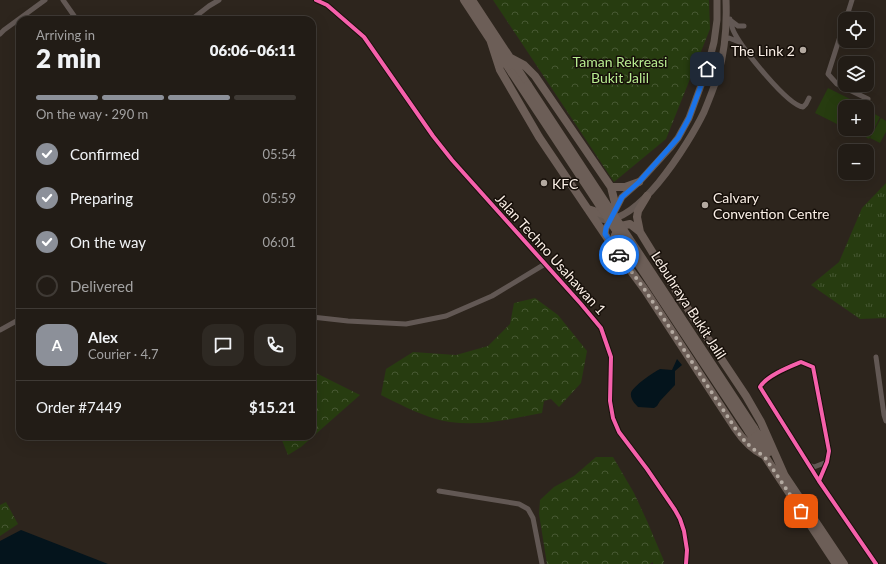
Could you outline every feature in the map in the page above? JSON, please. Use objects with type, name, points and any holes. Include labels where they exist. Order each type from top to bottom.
[{"type":"highway","name":"Lebuhraya Bukit Jalil","points":[[464,0],[751,430],[784,474],[844,564]]},
{"type":"highway","name":"Lebuhraya Bukit Jalil","points":[[473,0],[751,430],[764,456],[836,564]]},
{"type":"highway","points":[[490,39],[500,70],[540,137],[614,248],[645,290],[745,443],[756,452],[764,456]]},
{"type":"highway","points":[[509,57],[524,65],[535,76],[611,187],[615,203],[612,212],[603,214],[588,209]]},
{"type":"highway","points":[[611,187],[625,187],[639,182]]},
{"type":"highway","points":[[640,232],[637,216],[638,211],[647,196]]},
{"type":"highway","points":[[614,248],[615,235],[621,226],[630,224],[640,232],[680,297],[746,396],[761,422],[784,474]]},
{"type":"main road","points":[[605,234],[606,228],[612,219],[622,197],[639,182],[678,138],[689,118],[707,69],[714,42],[717,20],[717,0]]},
{"type":"main road","points":[[594,217],[601,221],[621,217],[647,196],[675,162],[704,112],[718,74],[725,40],[727,12],[726,0]]},
{"type":"main road","points":[[622,197],[626,208],[628,210],[632,209]]},
{"type":"street","points":[[23,16],[45,0]]},
{"type":"street","points":[[63,0],[74,16]]},
{"type":"street","points":[[196,16],[219,0]]},
{"type":"street","name":"Jalan Techno Usahawan 1","points":[[316,0],[327,5],[364,37],[433,136],[452,160],[588,311],[601,328],[611,357],[610,401],[613,418],[619,432],[651,475],[680,519],[684,531],[687,550],[686,564]]},
{"type":"street","points":[[848,12],[852,0]]},
{"type":"street","points":[[727,12],[734,32],[758,68],[799,107],[803,107],[809,98]]},
{"type":"street","points":[[730,19],[738,26],[744,26]]},
{"type":"street","points":[[0,34],[16,21]]},
{"type":"street","points":[[725,40],[733,38],[740,42]]},
{"type":"street","points":[[838,42],[828,74],[837,84],[868,99]]},
{"type":"street","points":[[316,318],[348,322],[406,324],[446,316],[492,296],[546,264]]},
{"type":"street","points":[[0,330],[16,321]]},
{"type":"street","points":[[876,357],[886,421]]},
{"type":"street","points":[[819,481],[827,462],[829,450],[813,367],[801,362],[782,370],[762,383],[760,387],[819,481],[876,564]]},
{"type":"street","points":[[809,465],[814,466],[827,462]]},
{"type":"street","points":[[439,491],[519,504],[528,509],[533,518],[542,564]]},
{"type":"green space","name":"Taman Rekreasi Bukit Jalil","points":[[493,0],[709,0],[710,29],[666,139],[614,182]]},
{"type":"green space","points":[[828,88],[852,100],[838,100],[838,124],[815,113]]},
{"type":"green space","points":[[874,114],[880,117],[874,129]]},
{"type":"green space","points":[[881,118],[886,121],[886,132],[880,143],[870,138],[871,136],[874,136],[874,131]]},
{"type":"green space","points":[[864,136],[870,136],[869,139]]},
{"type":"green space","points":[[886,183],[886,318],[860,319],[811,285],[839,262],[862,208]]},
{"type":"green space","points":[[535,298],[558,315],[587,351],[581,383],[559,407],[551,399],[544,401],[542,413],[496,421],[462,423],[433,418],[381,395],[386,369],[413,352],[456,355],[488,346],[510,324],[514,303]]},
{"type":"green space","points":[[316,373],[360,395],[316,434]]},
{"type":"green space","points":[[282,440],[309,440],[301,447],[288,455]]},
{"type":"green space","points":[[596,457],[613,457],[634,493],[664,561],[663,564],[653,564],[653,562],[650,564],[547,564],[539,514],[540,500],[554,487],[574,476]]},
{"type":"green space","points":[[6,502],[18,524],[0,536],[0,505]]},
{"type":"shaded area","points":[[677,359],[682,365],[675,371],[675,385],[654,408],[638,407],[631,397],[633,390],[660,369],[672,370]]},
{"type":"shaded area","points":[[21,530],[108,564],[0,564],[0,541]]},
{"type":"cycle path","points":[[316,0],[327,5],[364,37],[433,136],[452,160],[601,328],[611,357],[610,401],[613,418],[619,432],[647,469],[680,519],[684,531],[687,550],[686,564]]},
{"type":"cycle path","points":[[819,481],[827,462],[829,451],[813,367],[801,362],[784,369],[767,379],[760,387],[819,481],[876,564]]},
{"type":"way so far","points":[[619,255],[645,290],[745,443],[756,452],[764,456],[801,511]]},
{"type":"place","name":"The Link 2","points":[[803,50]]},
{"type":"place","name":"KFC","points":[[544,183]]},
{"type":"place","name":"Calvary Convention Centre","points":[[705,205]]},
{"type":"route","points":[[619,255],[605,234],[606,228],[612,219],[622,197],[639,182],[678,138],[689,118],[707,69]]}]
